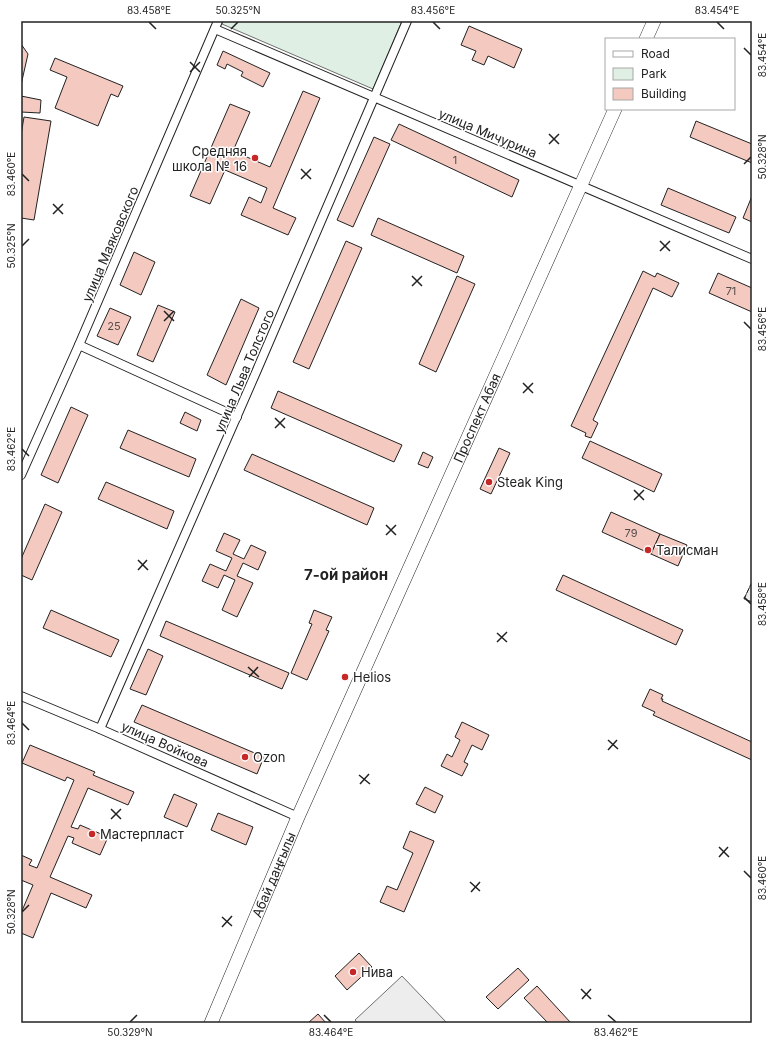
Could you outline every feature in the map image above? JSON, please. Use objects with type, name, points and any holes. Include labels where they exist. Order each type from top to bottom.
[{"type":"main road","points":[[646,38],[654,21]]},
{"type":"main road","name":"Проспект Абая","points":[[338,727],[615,110]]},
{"type":"main road","name":"Абай даңғылы","points":[[211,1023],[298,817],[338,727]]},
{"type":"street","name":"улица Льва Толстого","points":[[100,729],[237,417],[407,21]]},
{"type":"street","name":"улица Мичурина","points":[[217,25],[374,98],[752,259]]},
{"type":"street","name":"улица Маяковского","points":[[21,475],[79,345],[217,25]]},
{"type":"street","points":[[79,345],[237,417]]},
{"type":"street","name":"улица Войкова","points":[[21,696],[100,729],[298,817]]},
{"type":"green space","points":[[223,21],[402,21],[373,89],[222,24]]},
{"type":"shaded area","points":[[752,582],[752,602],[744,599]]},
{"type":"shaded area","points":[[402,976],[447,1023],[358,1023],[355,1020]]},
{"type":"building","points":[[469,26],[522,49],[514,68],[488,56],[484,65],[472,60],[476,51],[461,45]]},
{"type":"building","points":[[21,44],[28,54],[21,85]]},
{"type":"building","points":[[223,51],[270,73],[263,87],[241,76],[243,72],[227,64],[225,69],[217,65]]},
{"type":"building","points":[[55,58],[123,86],[118,97],[111,94],[98,126],[55,108],[67,77],[50,70]]},
{"type":"building","points":[[303,91],[320,98],[273,208],[296,218],[288,235],[241,215],[249,197],[261,203],[267,188],[225,170],[210,204],[190,196],[230,104],[250,112],[233,151],[270,167]]},
{"type":"building","points":[[21,96],[41,100],[40,113],[21,112]]},
{"type":"building","points":[[24,117],[51,121],[34,220],[21,218],[21,135]]},
{"type":"building","points":[[696,121],[752,144],[752,163],[690,137]]},
{"type":"building","points":[[399,124],[519,180],[512,197],[391,140]]},
{"type":"building","points":[[374,137],[390,144],[353,227],[337,220]]},
{"type":"building","points":[[668,188],[736,217],[729,233],[661,205]]},
{"type":"building","points":[[752,196],[752,222],[743,218]]},
{"type":"building","points":[[378,218],[464,256],[457,273],[371,235]]},
{"type":"building","points":[[346,241],[362,248],[309,369],[293,362]]},
{"type":"building","points":[[134,252],[155,262],[141,295],[120,285]]},
{"type":"building","points":[[643,271],[655,277],[657,273],[679,283],[672,297],[653,288],[593,420],[598,423],[591,438],[585,436],[586,433],[571,426]]},
{"type":"building","points":[[718,273],[752,288],[752,312],[709,293]]},
{"type":"building","points":[[457,276],[475,284],[436,372],[419,364]]},
{"type":"building","points":[[241,299],[259,308],[226,385],[207,375]]},
{"type":"building","points":[[158,305],[175,312],[153,362],[137,355]]},
{"type":"building","points":[[110,308],[131,317],[118,345],[97,336]]},
{"type":"building","points":[[278,391],[402,445],[394,462],[271,408]]},
{"type":"building","points":[[71,407],[88,415],[58,483],[41,475]]},
{"type":"building","points":[[185,412],[201,420],[197,431],[180,423]]},
{"type":"building","points":[[128,430],[196,459],[189,477],[120,448]]},
{"type":"building","points":[[590,441],[662,474],[654,492],[582,458]]},
{"type":"building","points":[[499,448],[510,453],[491,494],[480,489]]},
{"type":"building","points":[[423,452],[433,457],[428,468],[418,464]]},
{"type":"building","points":[[252,454],[374,508],[367,525],[244,470]]},
{"type":"building","points":[[106,482],[174,511],[167,529],[98,499]]},
{"type":"building","points":[[45,504],[62,512],[32,580],[21,575],[21,559]]},
{"type":"building","points":[[611,512],[660,534],[651,554],[602,532]]},
{"type":"building","points":[[224,533],[240,540],[233,554],[244,559],[251,545],[266,552],[258,570],[243,563],[237,576],[253,583],[237,617],[222,610],[235,580],[224,575],[218,588],[202,581],[210,564],[226,571],[232,558],[216,551]]},
{"type":"building","points":[[660,534],[687,545],[678,566],[651,554]]},
{"type":"building","points":[[563,575],[683,630],[676,645],[556,590]]},
{"type":"building","points":[[51,610],[119,640],[111,657],[43,628]]},
{"type":"building","points":[[314,610],[332,617],[326,630],[329,631],[307,680],[291,673],[312,624],[309,623]]},
{"type":"building","points":[[166,621],[289,673],[282,689],[160,636]]},
{"type":"building","points":[[148,649],[163,656],[146,695],[130,689]]},
{"type":"building","points":[[650,689],[663,695],[661,699],[663,699],[662,701],[752,742],[752,760],[653,715],[655,712],[642,706]]},
{"type":"building","points":[[142,705],[264,757],[257,774],[134,722]]},
{"type":"building","points":[[462,722],[489,735],[482,750],[472,745],[464,762],[468,764],[462,776],[441,766],[447,754],[452,757],[460,740],[455,737]]},
{"type":"building","points":[[30,745],[95,772],[93,775],[134,792],[128,805],[88,788],[71,827],[78,829],[80,825],[108,837],[100,855],[72,843],[74,838],[68,836],[50,877],[92,895],[86,908],[51,893],[33,938],[21,933],[21,913],[33,885],[21,880],[21,855],[32,860],[29,865],[37,868],[74,780],[67,777],[65,781],[22,763]]},
{"type":"building","points":[[425,787],[443,796],[435,813],[416,804]]},
{"type":"building","points":[[174,794],[197,804],[187,827],[164,817]]},
{"type":"building","points":[[218,813],[253,827],[246,845],[211,830]]},
{"type":"building","points":[[410,831],[434,841],[404,912],[380,902],[387,886],[397,890],[413,853],[403,848]]},
{"type":"building","name":"Нива","points":[[359,953],[372,967],[347,990],[335,976]]},
{"type":"building","points":[[518,968],[529,980],[498,1009],[486,997]]},
{"type":"building","points":[[537,986],[571,1023],[548,1023],[524,998]]},
{"type":"building","points":[[318,1014],[326,1023],[308,1023]]},
{"type":"fence","points":[[752,582],[744,599],[752,602]]},
{"type":"place","name":"Средняя школа № 16","points":[[255,158]]},
{"type":"place","name":"Steak King","points":[[489,482]]},
{"type":"place","name":"Талисман","points":[[648,550]]},
{"type":"place","name":"Helios","points":[[345,677]]},
{"type":"place","name":"Ozon","points":[[245,757]]},
{"type":"place","name":"Мастерпласт","points":[[92,834]]},
{"type":"place","name":"Нива","points":[[353,972]]},
{"type":"district","name":"7-ой район","points":[[346,574]]}]
